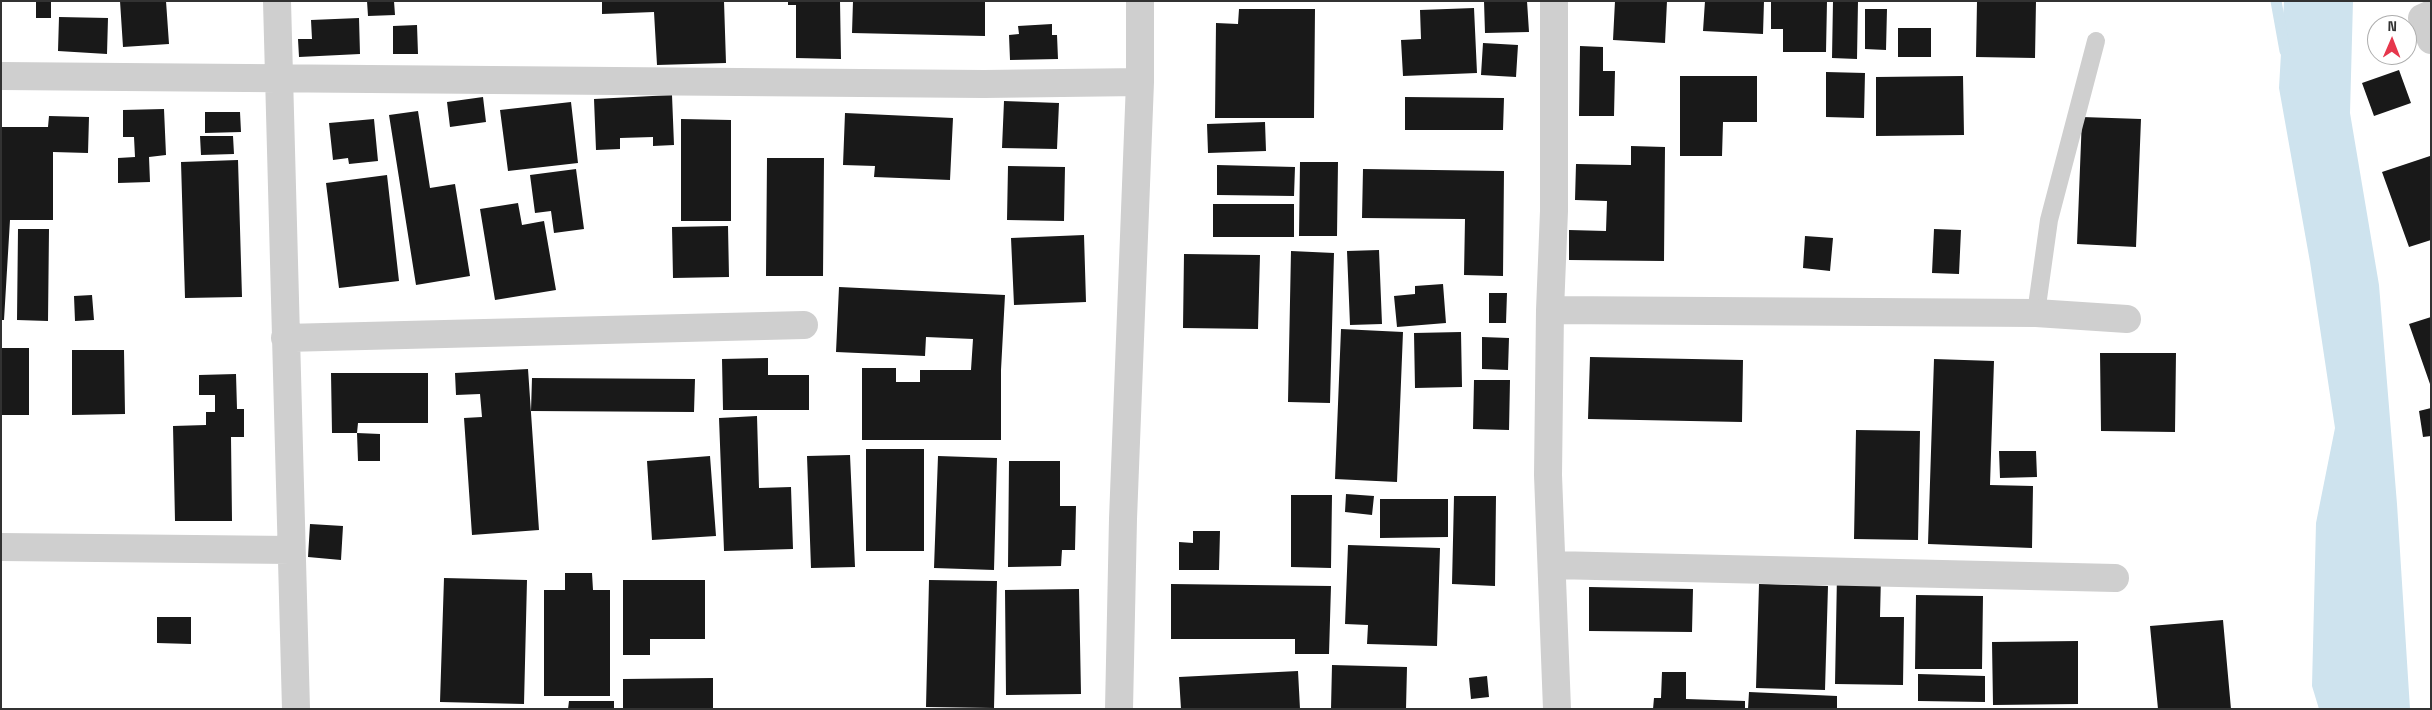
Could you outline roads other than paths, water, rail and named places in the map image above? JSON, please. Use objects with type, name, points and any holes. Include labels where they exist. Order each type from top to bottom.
[{"type":"street","points":[[277,1],[296,709]]},
{"type":"street","points":[[1119,709],[1123,519],[1140,82],[1140,1]]},
{"type":"street","points":[[1554,1],[1554,211],[1550,310],[1548,475],[1553,565],[1557,709]]},
{"type":"street","points":[[1,76],[984,84],[1140,82]]},
{"type":"street","points":[[1550,310],[2036,313],[2127,318]]},
{"type":"street","points":[[285,338],[804,326]]},
{"type":"street","points":[[1,547],[291,550]]},
{"type":"street","points":[[1553,565],[2115,578]]},
{"type":"lane","points":[[2036,313],[2049,220],[2096,41]]},
{"type":"water","points":[[2284,1],[2353,1],[2350,113],[2379,285],[2397,504],[2410,709],[2319,709],[2312,686],[2316,523],[2335,428],[2310,262],[2279,88]]},
{"type":"waterway","points":[[2276,1],[2285,51]]}]
